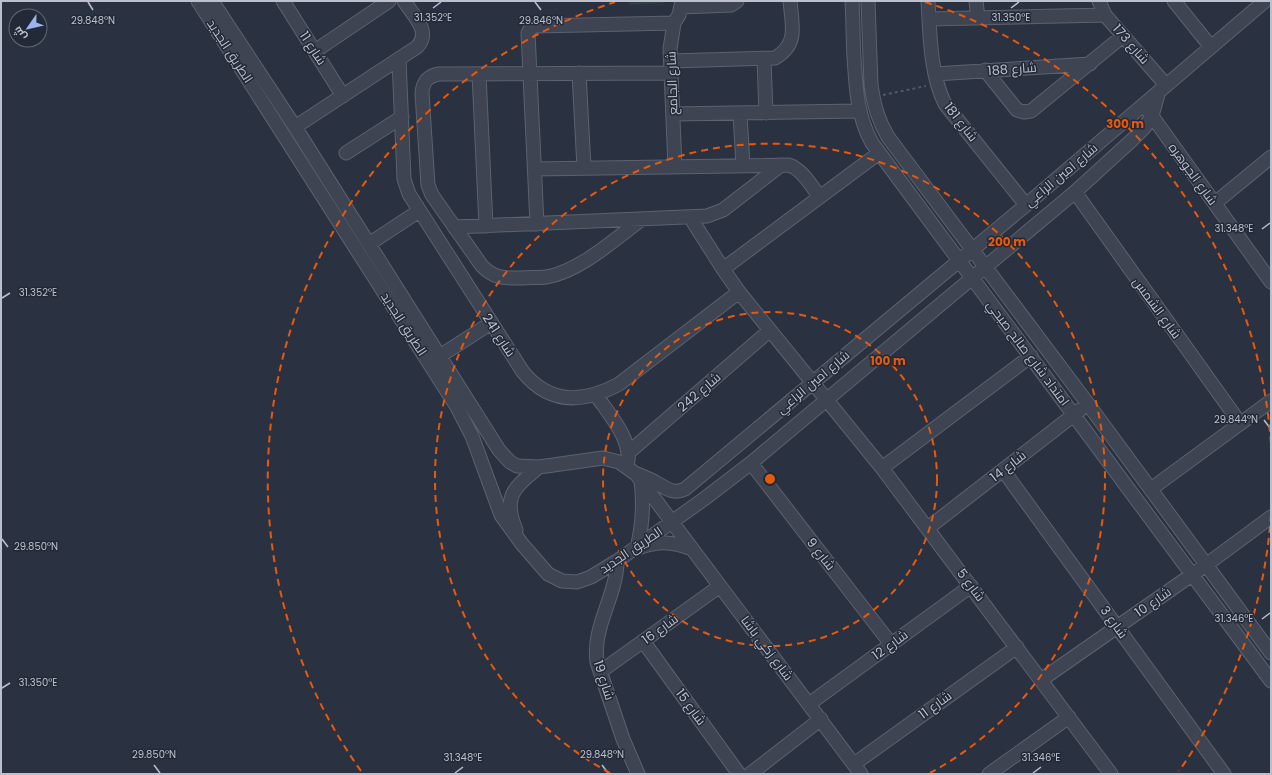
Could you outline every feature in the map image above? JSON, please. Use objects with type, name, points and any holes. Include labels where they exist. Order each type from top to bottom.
[{"type":"street","name":"الطريق الجديد","points":[[198,1],[457,407],[472,436],[501,515],[522,544],[548,574],[562,581],[577,582],[591,577],[637,548],[673,522],[634,473],[619,462],[602,458],[539,467],[517,466],[510,462],[490,437],[369,244],[212,1]]},
{"type":"street","points":[[315,51],[389,1]]},
{"type":"street","points":[[295,128],[417,48],[424,38],[424,32],[404,1]]},
{"type":"street","points":[[682,4],[731,5],[737,1]]},
{"type":"street","points":[[642,219],[576,266],[561,273],[546,277],[507,278],[498,277],[489,273],[482,266],[454,227],[432,195],[428,185],[422,93],[426,80],[439,74],[579,73],[775,58],[784,53],[790,44],[792,33],[790,1]]},
{"type":"street","name":"امتداد شارع صالح صبحي","points":[[852,1],[856,95],[859,111],[866,132],[879,153],[1271,680]]},
{"type":"street","name":"امتداد شارع صالح صبحي","points":[[868,1],[871,85],[879,122],[888,137],[1088,404],[1271,653]]},
{"type":"street","name":"شارع 181","points":[[928,1],[936,79],[945,104],[1026,204]]},
{"type":"street","points":[[976,1],[978,18]]},
{"type":"street","name":"شارع 173","points":[[1099,1],[1105,15],[1163,88]]},
{"type":"street","points":[[1174,1],[1211,47]]},
{"type":"street","name":"شارع 11","points":[[288,3],[343,96]]},
{"type":"street","name":"شارع الجامع","points":[[674,167],[671,40],[674,23],[682,4]]},
{"type":"street","points":[[1163,88],[1211,47],[1256,4]]},
{"type":"street","points":[[929,19],[1105,15]]},
{"type":"street","points":[[537,224],[529,30],[532,27],[674,23]]},
{"type":"street","points":[[985,70],[1017,110],[1032,112],[1123,36]]},
{"type":"street","name":"شارع 241","points":[[399,59],[405,183],[409,194],[523,372],[530,381],[539,388],[550,394],[573,398],[596,395],[619,384],[739,292]]},
{"type":"street","points":[[764,59],[766,112]]},
{"type":"street","name":"شارع 188","points":[[936,79],[985,70],[1090,64]]},
{"type":"street","points":[[579,73],[584,168]]},
{"type":"street","points":[[479,74],[486,226]]},
{"type":"street","name":"شارع امين الراعي","points":[[634,473],[654,481],[669,491],[685,489],[972,250],[1163,88]]},
{"type":"street","name":"شارع امين الراعي","points":[[673,522],[751,463],[984,266],[1075,192],[1144,128],[1152,116],[1163,88]]},
{"type":"street","name":"شارع الجوهره","points":[[1144,104],[1271,282]]},
{"type":"street","points":[[672,114],[859,111]]},
{"type":"street","points":[[740,113],[743,166]]},
{"type":"street","points":[[346,152],[402,117]]},
{"type":"street","points":[[723,269],[879,153]]},
{"type":"street","points":[[1215,203],[1271,157]]},
{"type":"street","points":[[454,227],[707,216],[723,210],[781,165]]},
{"type":"street","points":[[535,169],[789,165],[795,167],[801,172],[820,197]]},
{"type":"street","name":"شارع الشمس","points":[[1075,192],[1240,424]]},
{"type":"street","points":[[369,244],[419,211]]},
{"type":"street","name":"شارع 5","points":[[690,217],[739,292],[769,331],[813,382],[882,468],[1111,774]]},
{"type":"street","points":[[440,356],[491,323]]},
{"type":"street","name":"شارع 242","points":[[628,453],[769,331]]},
{"type":"street","points":[[882,468],[1031,356]]},
{"type":"street","points":[[596,395],[625,441],[643,498],[643,515],[637,548],[651,543],[665,542],[679,544],[692,549]]},
{"type":"street","points":[[1151,489],[1271,401]]},
{"type":"street","name":"شارع 14","points":[[928,528],[1088,404]]},
{"type":"street","name":"شارع 9","points":[[751,463],[891,644]]},
{"type":"street","points":[[522,544],[513,522],[510,505],[512,494],[518,484],[539,467]]},
{"type":"street","name":"شارع 3","points":[[1003,470],[1224,774]]},
{"type":"street","name":"شارع 10","points":[[1041,680],[1206,565],[1271,517]]},
{"type":"street","name":"شارع زكي باشا","points":[[673,522],[858,769]]},
{"type":"street","name":"شارع 19","points":[[617,561],[616,582],[605,610],[596,646],[597,662],[623,739],[638,774]]},
{"type":"street","name":"شارع 16","points":[[600,672],[720,586]]},
{"type":"street","name":"شارع 12","points":[[809,704],[971,586]]},
{"type":"street","name":"شارع 15","points":[[643,641],[739,774]]},
{"type":"street","name":"شارع 11","points":[[858,769],[1017,647]]},
{"type":"street","points":[[989,774],[1069,717]]},
{"type":"street","points":[[750,774],[821,719]]},
{"type":"path","points":[[873,98],[936,79]]},
{"type":"green space","points":[[629,1],[664,1],[664,3],[629,5]]}]
